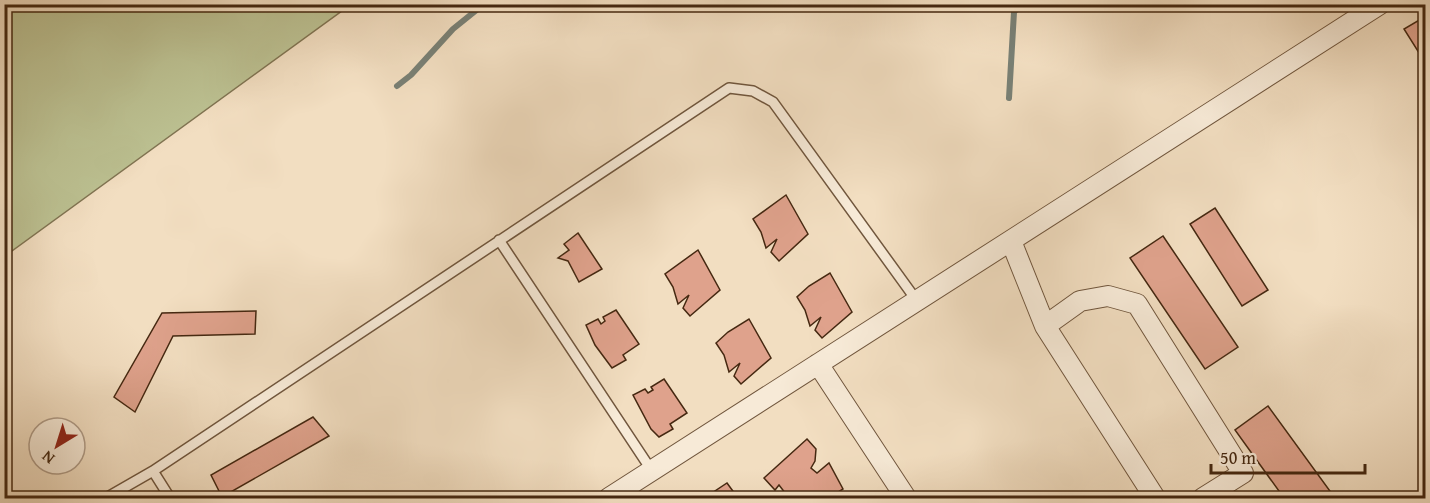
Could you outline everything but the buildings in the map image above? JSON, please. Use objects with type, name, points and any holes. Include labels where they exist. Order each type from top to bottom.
[{"type":"street","points":[[609,498],[1380,4]]},
{"type":"street","points":[[1011,241],[1045,326],[1155,498]]},
{"type":"street","points":[[1045,326],[1080,301],[1108,296],[1137,304],[1243,473],[1203,498]]},
{"type":"street","points":[[818,364],[906,498]]},
{"type":"lane","points":[[106,498],[153,471],[729,87],[753,91],[773,102],[917,301]]},
{"type":"lane","points":[[500,240],[652,471]]},
{"type":"lane","points":[[153,471],[170,498]]},
{"type":"green space","points":[[5,4],[350,4],[350,5],[5,256]]},
{"type":"waterway","points":[[397,86],[411,75],[453,29],[484,4]]},
{"type":"waterway","points":[[1009,98],[1014,12],[1021,4]]}]
